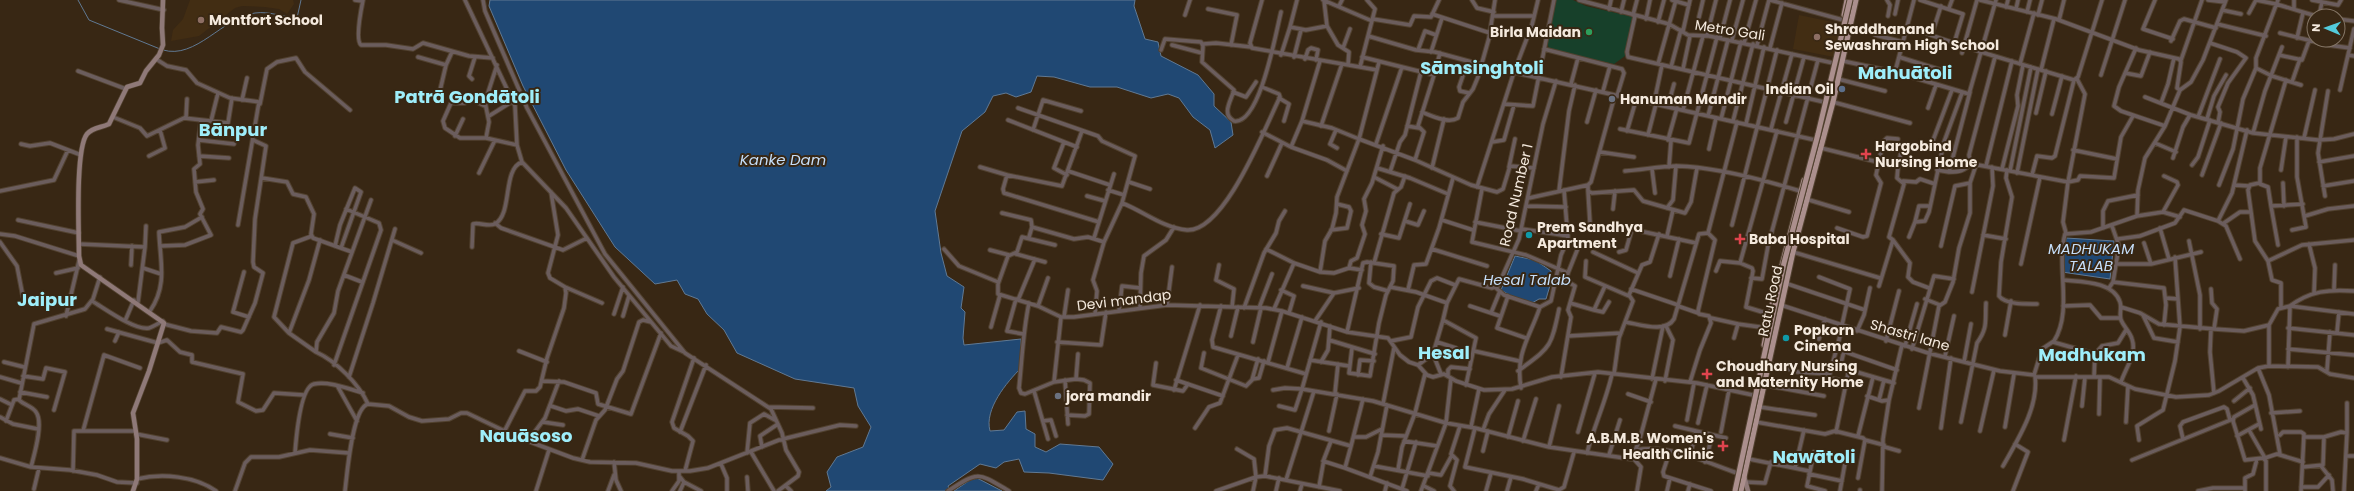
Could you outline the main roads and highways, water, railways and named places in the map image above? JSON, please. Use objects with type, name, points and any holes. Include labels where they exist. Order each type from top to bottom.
[{"type":"main road","name":"Ratu Road","points":[[1734,491],[1770,314],[1800,192],[1815,140],[1848,0]]},
{"type":"main road","points":[[1734,491],[1784,263],[1818,134],[1848,0]]},
{"type":"main road","name":"Ratu Road","points":[[1739,491],[1749,459],[1768,363],[1793,252],[1843,61],[1854,0]]},
{"type":"main road","points":[[1739,491],[1787,264],[1821,135],[1854,0]]},
{"type":"water","name":"Kanke Dam","points":[[490,0],[1135,0],[1134,6],[1145,39],[1158,42],[1161,56],[1198,75],[1214,94],[1214,106],[1231,122],[1233,135],[1215,148],[1210,130],[1193,117],[1179,98],[1168,94],[1151,98],[1117,87],[1090,87],[1054,77],[1037,76],[1031,92],[1016,97],[1006,93],[993,96],[985,112],[962,131],[935,211],[941,253],[947,276],[964,287],[961,308],[965,312],[963,338],[964,345],[1021,339],[1021,368],[1003,388],[993,405],[990,414],[990,431],[1004,430],[1017,412],[1025,411],[1026,429],[1035,434],[1035,447],[1046,452],[1060,444],[1099,447],[1113,464],[1103,480],[1049,473],[1024,472],[1019,459],[1004,462],[996,468],[980,464],[948,486],[950,491],[826,491],[831,487],[827,472],[837,457],[863,447],[871,427],[858,406],[854,388],[795,379],[737,353],[724,330],[707,314],[698,299],[685,294],[677,280],[655,284],[615,247],[566,170],[523,86],[489,6]]},
{"type":"water","name":"MADHUKAM TALAB","points":[[2066,238],[2114,241],[2110,279],[2062,272]]},
{"type":"water","name":"Hesal Talab","points":[[1515,256],[1535,260],[1551,271],[1551,282],[1546,299],[1539,299],[1532,303],[1511,296],[1501,290]]},
{"type":"water","points":[[977,478],[1002,491],[954,491],[970,480]]},
{"type":"waterway","points":[[78,0],[89,20],[160,49]]},
{"type":"waterway","points":[[163,50],[175,51],[187,49],[198,44],[243,16],[255,13],[266,13],[297,18],[301,0]]},
{"type":"place","name":"Montfort School","points":[[201,20]]},
{"type":"place","name":"Birla Maidan","points":[[1589,32]]},
{"type":"place","name":"Shraddhanand Sewashram High School","points":[[1817,37]]},
{"type":"place","name":"Indian Oil","points":[[1842,89]]},
{"type":"place","name":"Hanuman Mandir","points":[[1612,99]]},
{"type":"place","name":"Hargobind Nursing Home","points":[[1866,154]]},
{"type":"place","name":"Prem Sandhya Apartment","points":[[1529,235]]},
{"type":"place","name":"Baba Hospital","points":[[1740,239]]},
{"type":"place","name":"Popkorn Cinema","points":[[1786,338]]},
{"type":"place","name":"Choudhary Nursing and Maternity Home","points":[[1707,374]]},
{"type":"place","name":"jora mandir","points":[[1058,396]]},
{"type":"place","name":"A.B.M.B. Women's Health Clinic","points":[[1723,446]]},
{"type":"district","name":"Sāmsinghtoli","points":[[1482,68]]},
{"type":"district","name":"Mahuātoli","points":[[1905,73]]},
{"type":"district","name":"Patrā Gondātoli","points":[[467,97]]},
{"type":"district","name":"Bānpur","points":[[233,130]]},
{"type":"district","name":"Jaipur","points":[[47,300]]},
{"type":"district","name":"Hesal","points":[[1444,353]]},
{"type":"district","name":"Madhukam","points":[[2092,355]]},
{"type":"district","name":"Nauāsoso","points":[[526,436]]},
{"type":"district","name":"Nawātoli","points":[[1814,457]]}]
